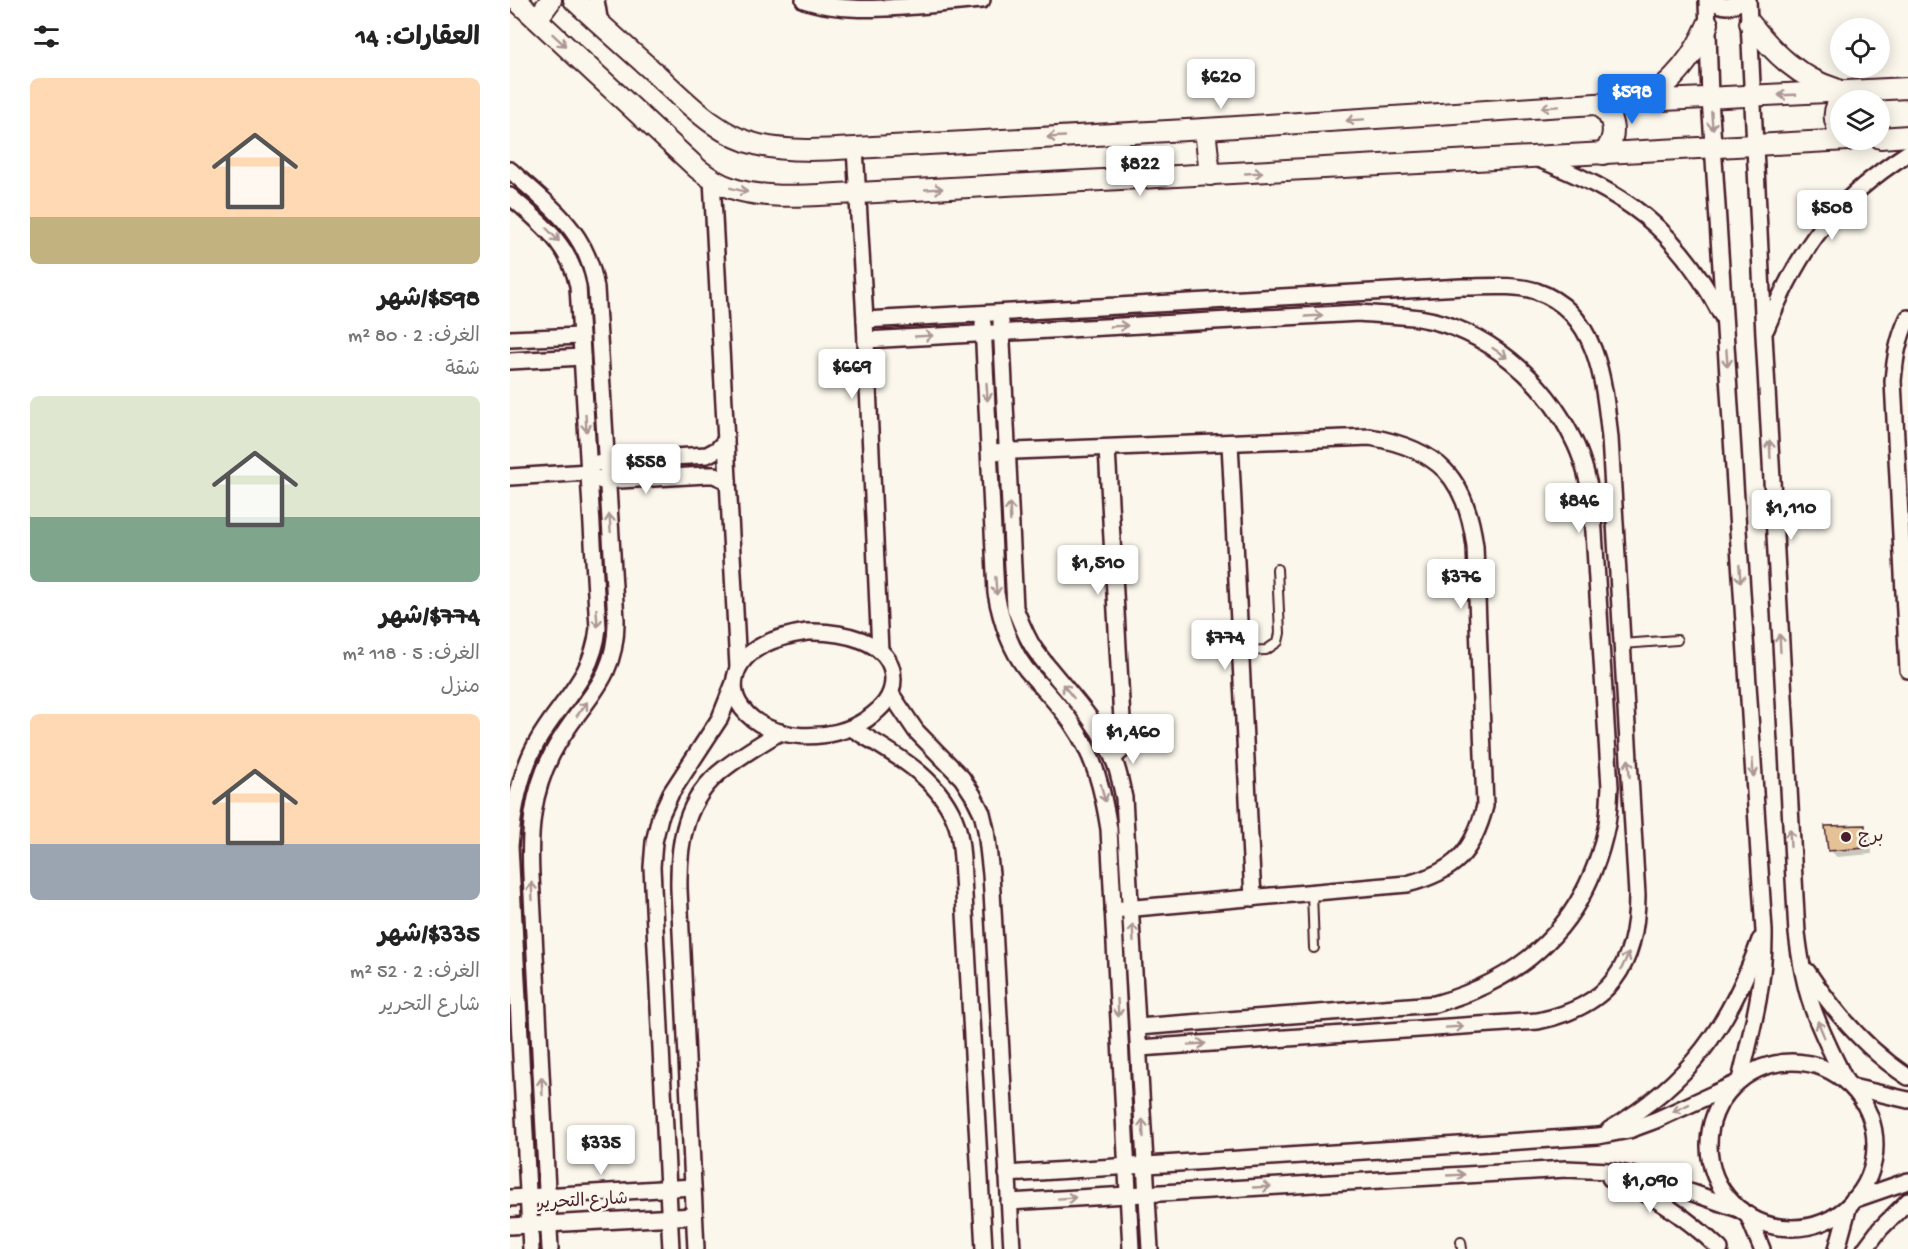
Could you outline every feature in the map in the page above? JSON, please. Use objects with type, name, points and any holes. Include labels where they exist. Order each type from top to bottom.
[{"type":"street","points":[[516,0],[686,158],[712,179],[729,188],[747,193],[766,195],[858,193],[1830,141]]},
{"type":"street","points":[[537,19],[551,0]]},
{"type":"street","points":[[574,0],[718,128],[758,145],[779,148],[811,150],[855,148],[1597,104],[1830,93]]},
{"type":"street","points":[[596,0],[600,24]]},
{"type":"street","points":[[804,0],[831,7],[858,9],[982,0]]},
{"type":"street","points":[[1738,1082],[1761,986],[1764,932],[1710,98],[1708,24],[1709,0],[1724,6],[1732,6],[1743,0]]},
{"type":"street","points":[[1009,1202],[1566,1169],[1610,1171],[1656,1180],[1744,1213],[1761,1222],[1779,1227],[1798,1227],[1816,1224],[1834,1216],[1851,1203],[1865,1184],[1872,1164],[1875,1144],[1872,1123],[1864,1104],[1849,1085],[1827,1044],[1811,1005],[1801,962],[1792,876],[1749,0]]},
{"type":"street","points":[[1750,23],[1769,47],[1793,68],[1820,84],[1840,90]]},
{"type":"street","points":[[1643,102],[1677,74],[1695,51],[1708,24]]},
{"type":"street","points":[[1871,90],[1906,87]]},
{"type":"street","points":[[1597,104],[1611,118],[1614,127],[1613,137],[1602,154]]},
{"type":"street","points":[[1205,129],[1210,175]]},
{"type":"street","points":[[1890,137],[1908,136]]},
{"type":"street","points":[[855,148],[880,651]]},
{"type":"street","points":[[1764,335],[1791,275],[1820,230],[1844,202],[1870,179],[1908,153]]},
{"type":"street","points":[[1533,157],[1613,193],[1648,218],[1678,248],[1704,282],[1724,320]]},
{"type":"street","points":[[510,171],[576,233],[593,268],[616,620],[614,650],[603,679],[553,751],[536,794],[530,840],[550,1249]]},
{"type":"street","points":[[671,1249],[652,867],[654,842],[660,817],[670,793],[720,718],[738,667],[712,179]]},
{"type":"street","points":[[510,196],[560,243],[571,260],[575,273],[581,336],[598,628],[591,662],[536,745],[520,785],[510,846],[516,1079],[531,1249]]},
{"type":"street","points":[[510,215],[530,214]]},
{"type":"street","points":[[575,273],[593,268]]},
{"type":"street","points":[[865,320],[1462,287],[1512,287],[1534,290],[1555,299],[1573,313],[1586,331],[1602,380],[1607,408],[1636,883],[1637,921],[1632,946],[1622,969],[1606,989],[1593,1000],[1563,1016],[1538,1021],[1139,1048]]},
{"type":"street","points":[[1000,312],[1015,609],[1023,630],[1035,649],[1088,716],[1113,758],[1124,798],[1150,1249]]},
{"type":"street","points":[[983,313],[996,593],[999,612],[1014,650],[1025,667],[1073,725],[1088,750],[1098,773],[1109,829],[1131,1249]]},
{"type":"street","points":[[866,340],[1359,314],[1420,318],[1453,327],[1511,360],[1536,384],[1557,410],[1574,440],[1586,471],[1592,500],[1610,787],[1607,822],[1599,856],[1585,889],[1571,913],[1554,935],[1512,972],[1462,997],[1435,1004],[1138,1027]]},
{"type":"street","points":[[1908,318],[1894,357],[1893,381],[1908,670]]},
{"type":"street","points":[[510,339],[581,336]]},
{"type":"street","points":[[510,361],[582,357]]},
{"type":"street","points":[[990,452],[1370,438],[1391,441],[1414,448],[1435,461],[1452,478],[1464,499],[1472,522],[1475,546],[1485,806],[1479,829],[1467,849],[1451,866],[1430,878],[1407,884],[1113,910]]},
{"type":"street","points":[[589,472],[594,465],[606,461],[706,455],[718,449],[726,440]]},
{"type":"street","points":[[1230,443],[1253,898]]},
{"type":"street","points":[[1107,448],[1123,738],[1121,751],[1113,758]]},
{"type":"street","points":[[1586,471],[1611,469]]},
{"type":"street","points":[[510,477],[589,472],[597,480],[607,481],[706,475],[721,477],[728,481]]},
{"type":"street","points":[[734,683],[737,700],[748,714],[780,732],[801,736],[823,736],[851,728],[882,708],[891,694],[893,677],[891,667],[880,651],[867,643],[838,633],[807,632],[779,638],[749,654],[738,667]]},
{"type":"street","points":[[1602,646],[1622,644]]},
{"type":"street","points":[[891,694],[916,731],[962,778],[982,813],[989,852],[1012,1249]]},
{"type":"street","points":[[851,728],[913,767],[931,784],[946,804],[957,827],[963,877],[984,1249]]},
{"type":"street","points":[[696,1249],[678,866],[681,838],[690,812],[705,788],[724,768],[780,732]]},
{"type":"street","points":[[510,802],[513,820]]},
{"type":"street","points":[[652,867],[678,866]]},
{"type":"street","points":[[1598,1136],[1637,1113],[1663,1092],[1703,1052],[1728,1015],[1748,974],[1764,932]]},
{"type":"street","points":[[512,937],[534,935]]},
{"type":"street","points":[[1801,962],[1822,994],[1846,1023],[1874,1050],[1908,1077]]},
{"type":"street","points":[[1413,1006],[1414,1029]]},
{"type":"street","points":[[971,1015],[998,1014]]},
{"type":"street","points":[[1762,1249],[1744,1213],[1726,1195],[1715,1176],[1710,1154],[1710,1132],[1716,1112],[1727,1093],[1755,1070],[1770,1064],[1803,1062],[1833,1073],[1849,1085],[1908,1100]]},
{"type":"street","points":[[1007,1174],[1598,1136],[1638,1127],[1738,1082]]},
{"type":"street","points":[[1587,1170],[1625,1183],[1661,1202],[1695,1225],[1719,1249]]},
{"type":"street","points":[[1851,1203],[1908,1181]]},
{"type":"street","name":"شارع التحرير","points":[[510,1198],[693,1187]]},
{"type":"street","points":[[1866,1249],[1880,1229],[1908,1201]]},
{"type":"street","points":[[1837,1249],[1851,1203]]},
{"type":"street","name":"شارع التحرير","points":[[510,1226],[694,1216]]},
{"type":"lane","points":[[1240,651],[1271,648],[1280,638],[1277,569]]},
{"type":"lane","points":[[1622,644],[1677,640]]},
{"type":"lane","points":[[1312,892],[1314,948]]},
{"type":"building","name":"برج","points":[[1865,825],[1865,848],[1828,851],[1825,826]]},
{"type":"place","name":"برج","points":[[1846,837]]}]
